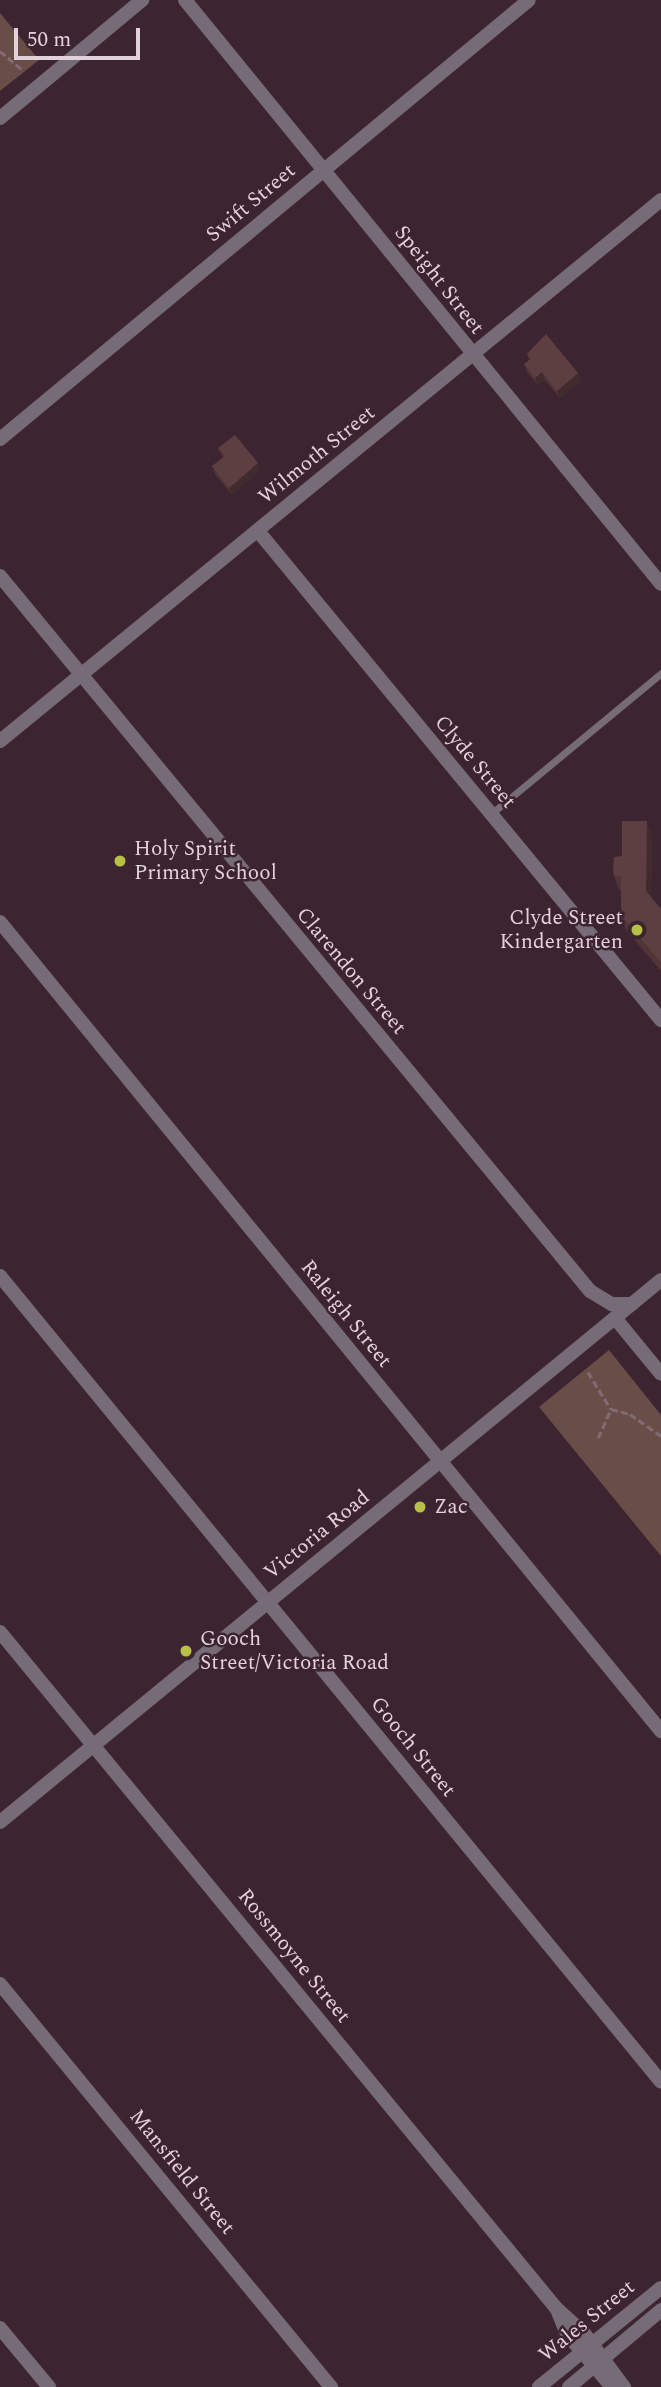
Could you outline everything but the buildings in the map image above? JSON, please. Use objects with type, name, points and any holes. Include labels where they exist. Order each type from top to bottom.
[{"type":"street","points":[[0,118],[142,0]]},
{"type":"street","name":"Speight Street","points":[[186,0],[471,355],[661,584]]},
{"type":"street","name":"Swift Street","points":[[0,439],[529,0]]},
{"type":"street","name":"Wilmoth Street","points":[[0,741],[661,200]]},
{"type":"street","name":"Clyde Street","points":[[258,531],[661,1020]]},
{"type":"street","name":"Clarendon Street","points":[[0,576],[79,677],[590,1291],[612,1304],[632,1304]]},
{"type":"street","name":"Raleigh Street","points":[[0,922],[661,1731]]},
{"type":"street","name":"Gooch Street","points":[[0,1276],[661,2082]]},
{"type":"street","name":"Victoria Road","points":[[0,1822],[661,1280]]},
{"type":"street","points":[[615,1318],[661,1374]]},
{"type":"street","name":"Rossmoyne Street","points":[[0,1632],[599,2362],[624,2387]]},
{"type":"street","name":"Mansfield Street","points":[[0,1983],[331,2387]]},
{"type":"street","name":"Wales Street","points":[[538,2387],[661,2288]]},
{"type":"street","name":"Wales Street","points":[[569,2387],[661,2310]]},
{"type":"street","points":[[0,2328],[48,2387]]},
{"type":"street","name":"Rossmoyne Street","points":[[599,2362],[612,2387]]},
{"type":"lane","points":[[491,814],[661,673]]},
{"type":"path","points":[[0,51],[24,71]]},
{"type":"path","points":[[588,1373],[611,1409],[630,1413],[661,1436]]},
{"type":"path","points":[[598,1438],[611,1409]]},
{"type":"shaded area","points":[[0,13],[39,60],[0,91]]},
{"type":"shaded area","points":[[609,1350],[661,1415],[661,1556],[539,1407]]},
{"type":"place","name":"Holy Spirit Primary School","points":[[120,861]]},
{"type":"place","name":"Clyde Street Kindergarten","points":[[637,930]]},
{"type":"place","name":"Zac","points":[[420,1507]]},
{"type":"place","name":"Gooch Street/Victoria Road","points":[[186,1651]]}]
